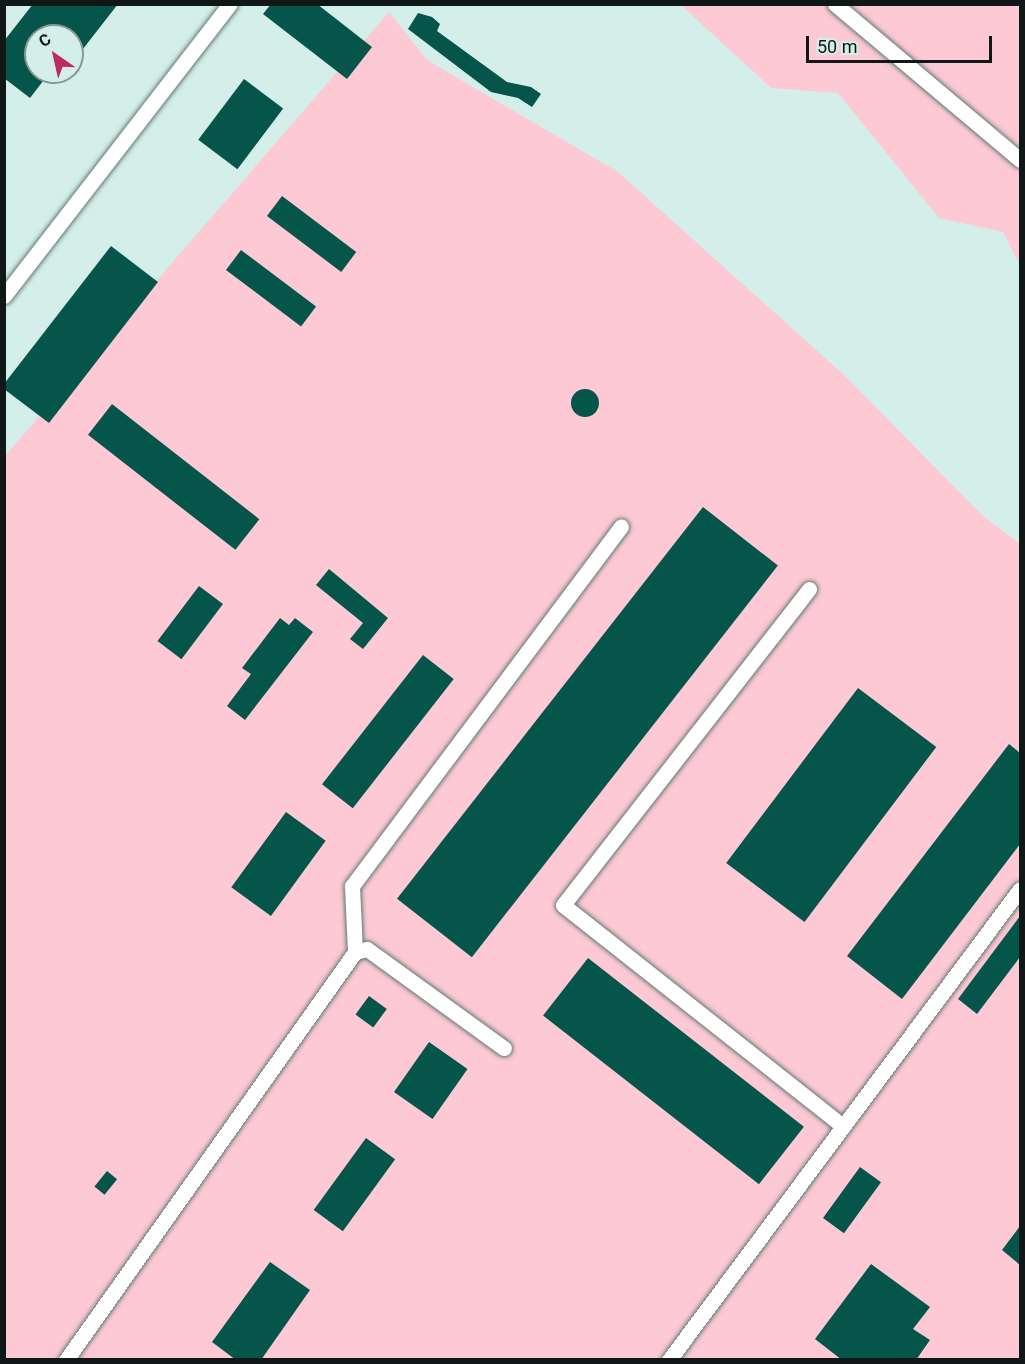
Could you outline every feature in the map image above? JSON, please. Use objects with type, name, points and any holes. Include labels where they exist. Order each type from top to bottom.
[{"type":"lane","points":[[4,296],[230,4]]},
{"type":"lane","points":[[835,4],[1020,160]]},
{"type":"lane","points":[[66,1359],[355,952],[352,886],[621,527]]},
{"type":"lane","points":[[809,590],[563,905],[843,1126]]},
{"type":"lane","points":[[669,1359],[1020,889]]},
{"type":"lane","points":[[355,952],[367,949],[504,1048]]},
{"type":"shaded area","points":[[681,5],[1020,5],[1020,265],[1003,232],[939,218],[838,93],[771,88]]},
{"type":"shaded area","points":[[389,12],[427,60],[618,172],[844,375],[982,515],[1020,544],[1020,1359],[5,1360],[5,456]]},
{"type":"building","points":[[33,4],[118,4],[84,48],[84,24],[24,24],[24,84],[41,84],[30,98],[4,78],[4,41]]},
{"type":"building","points":[[271,4],[317,4],[372,47],[347,79],[263,14]]},
{"type":"building","points":[[418,13],[432,17],[440,24],[437,31],[507,82],[531,87],[541,94],[532,107],[518,98],[491,92],[408,29]]},
{"type":"building","points":[[244,79],[283,108],[237,169],[198,140]]},
{"type":"building","points":[[282,196],[356,252],[341,272],[267,216]]},
{"type":"building","points":[[111,246],[158,282],[49,423],[4,389],[4,384]]},
{"type":"building","points":[[241,250],[316,307],[301,327],[226,270]]},
{"type":"building","points":[[585,389],[595,393],[599,403],[595,413],[585,417],[575,413],[571,403],[575,393]]},
{"type":"building","points":[[112,404],[259,519],[235,550],[88,435]]},
{"type":"building","points":[[703,507],[778,565],[472,957],[397,899]]},
{"type":"building","points":[[329,569],[388,618],[363,649],[350,639],[363,623],[316,585]]},
{"type":"building","points":[[199,586],[223,604],[181,659],[157,641]]},
{"type":"building","points":[[280,618],[289,625],[295,618],[313,632],[245,720],[227,706],[251,674],[242,668]]},
{"type":"building","points":[[423,655],[454,679],[353,808],[322,784]]},
{"type":"building","points":[[858,688],[936,747],[804,922],[726,863]]},
{"type":"building","points":[[1009,744],[1020,753],[1020,844],[902,999],[847,956]]},
{"type":"building","points":[[286,812],[326,841],[271,916],[231,887]]},
{"type":"building","points":[[1020,916],[1020,957],[977,1014],[958,999]]},
{"type":"building","points":[[588,958],[804,1127],[759,1184],[543,1016]]},
{"type":"building","points":[[369,996],[387,1009],[373,1028],[355,1015]]},
{"type":"building","points":[[429,1042],[468,1069],[433,1119],[394,1092]]},
{"type":"building","points":[[366,1138],[395,1159],[343,1231],[314,1210]]},
{"type":"building","points":[[860,1167],[881,1182],[844,1233],[823,1218]]},
{"type":"building","points":[[107,1171],[117,1179],[105,1195],[94,1187]]},
{"type":"building","points":[[1020,1226],[1020,1265],[1002,1250]]},
{"type":"building","points":[[270,1262],[310,1290],[261,1360],[236,1360],[212,1342]]},
{"type":"building","points":[[871,1264],[930,1307],[913,1329],[930,1340],[916,1360],[842,1360],[815,1339]]}]
